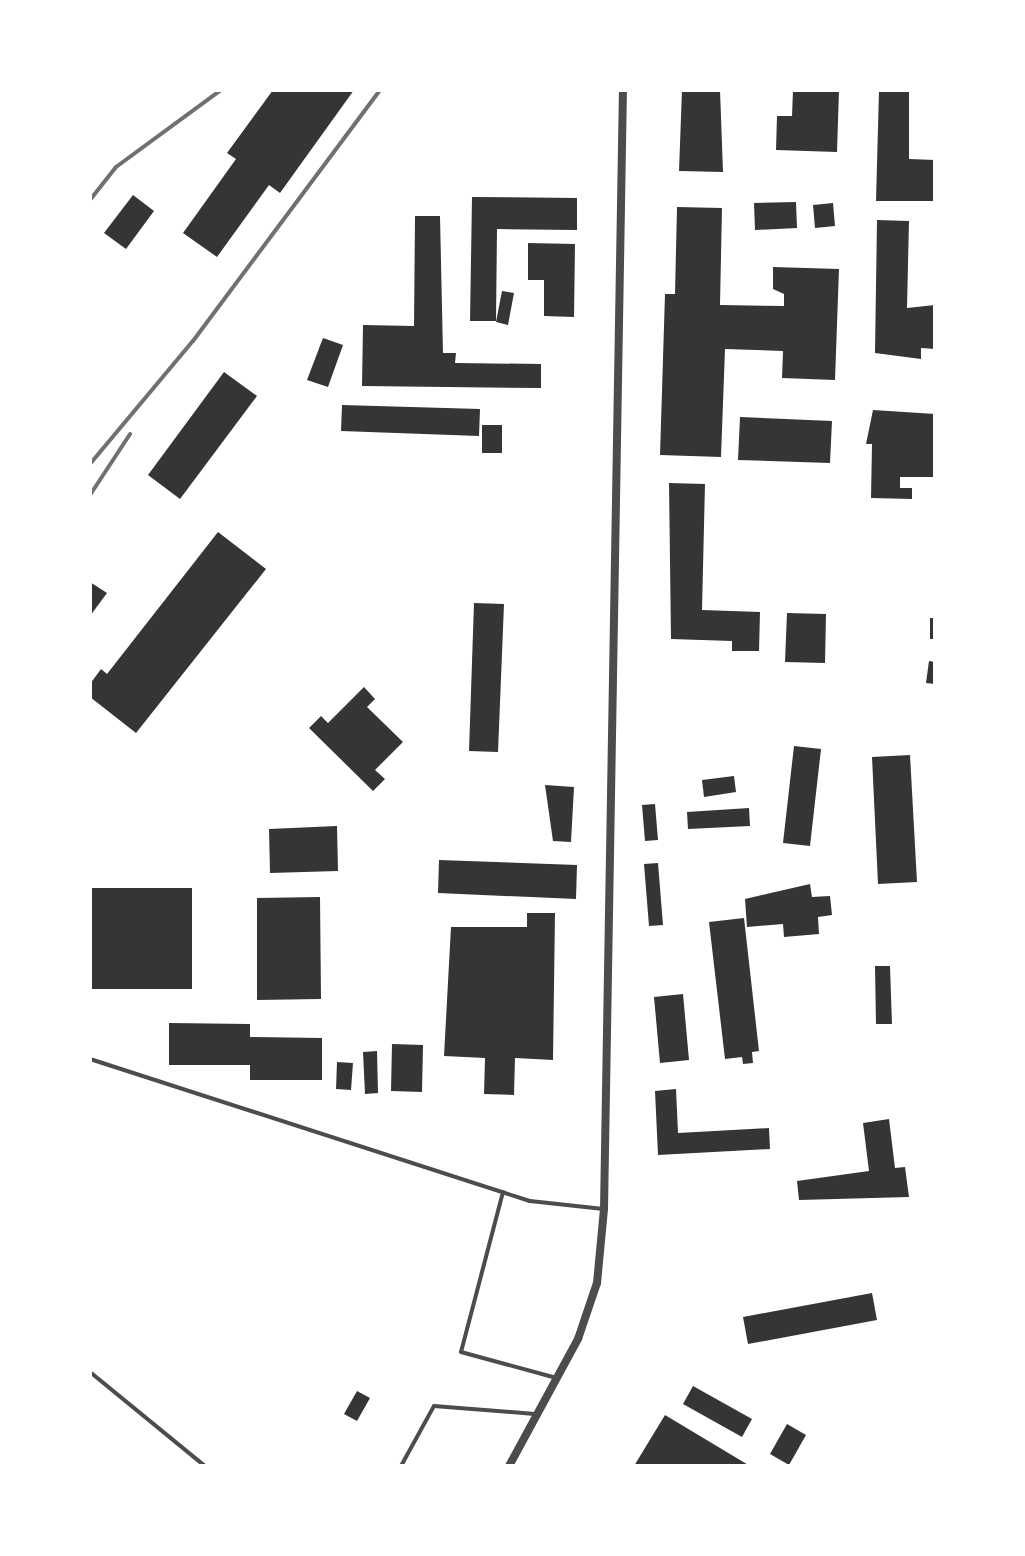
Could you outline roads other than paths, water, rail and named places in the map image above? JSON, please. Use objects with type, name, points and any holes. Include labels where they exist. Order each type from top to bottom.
[{"type":"street","points":[[509,1466],[557,1378],[597,1283],[604,1209],[623,90]]},
{"type":"lane","points":[[90,1059],[503,1192],[604,1209]]},
{"type":"lane","points":[[503,1192],[461,1352],[557,1378]]},
{"type":"lane","points":[[90,1372],[205,1466]]},
{"type":"lane","points":[[401,1466],[434,1406],[537,1414]]},
{"type":"railway","points":[[90,200],[116,167],[221,90]]},
{"type":"railway","points":[[90,464],[193,341],[380,90]]},
{"type":"railway","points":[[90,495],[130,434]]}]
